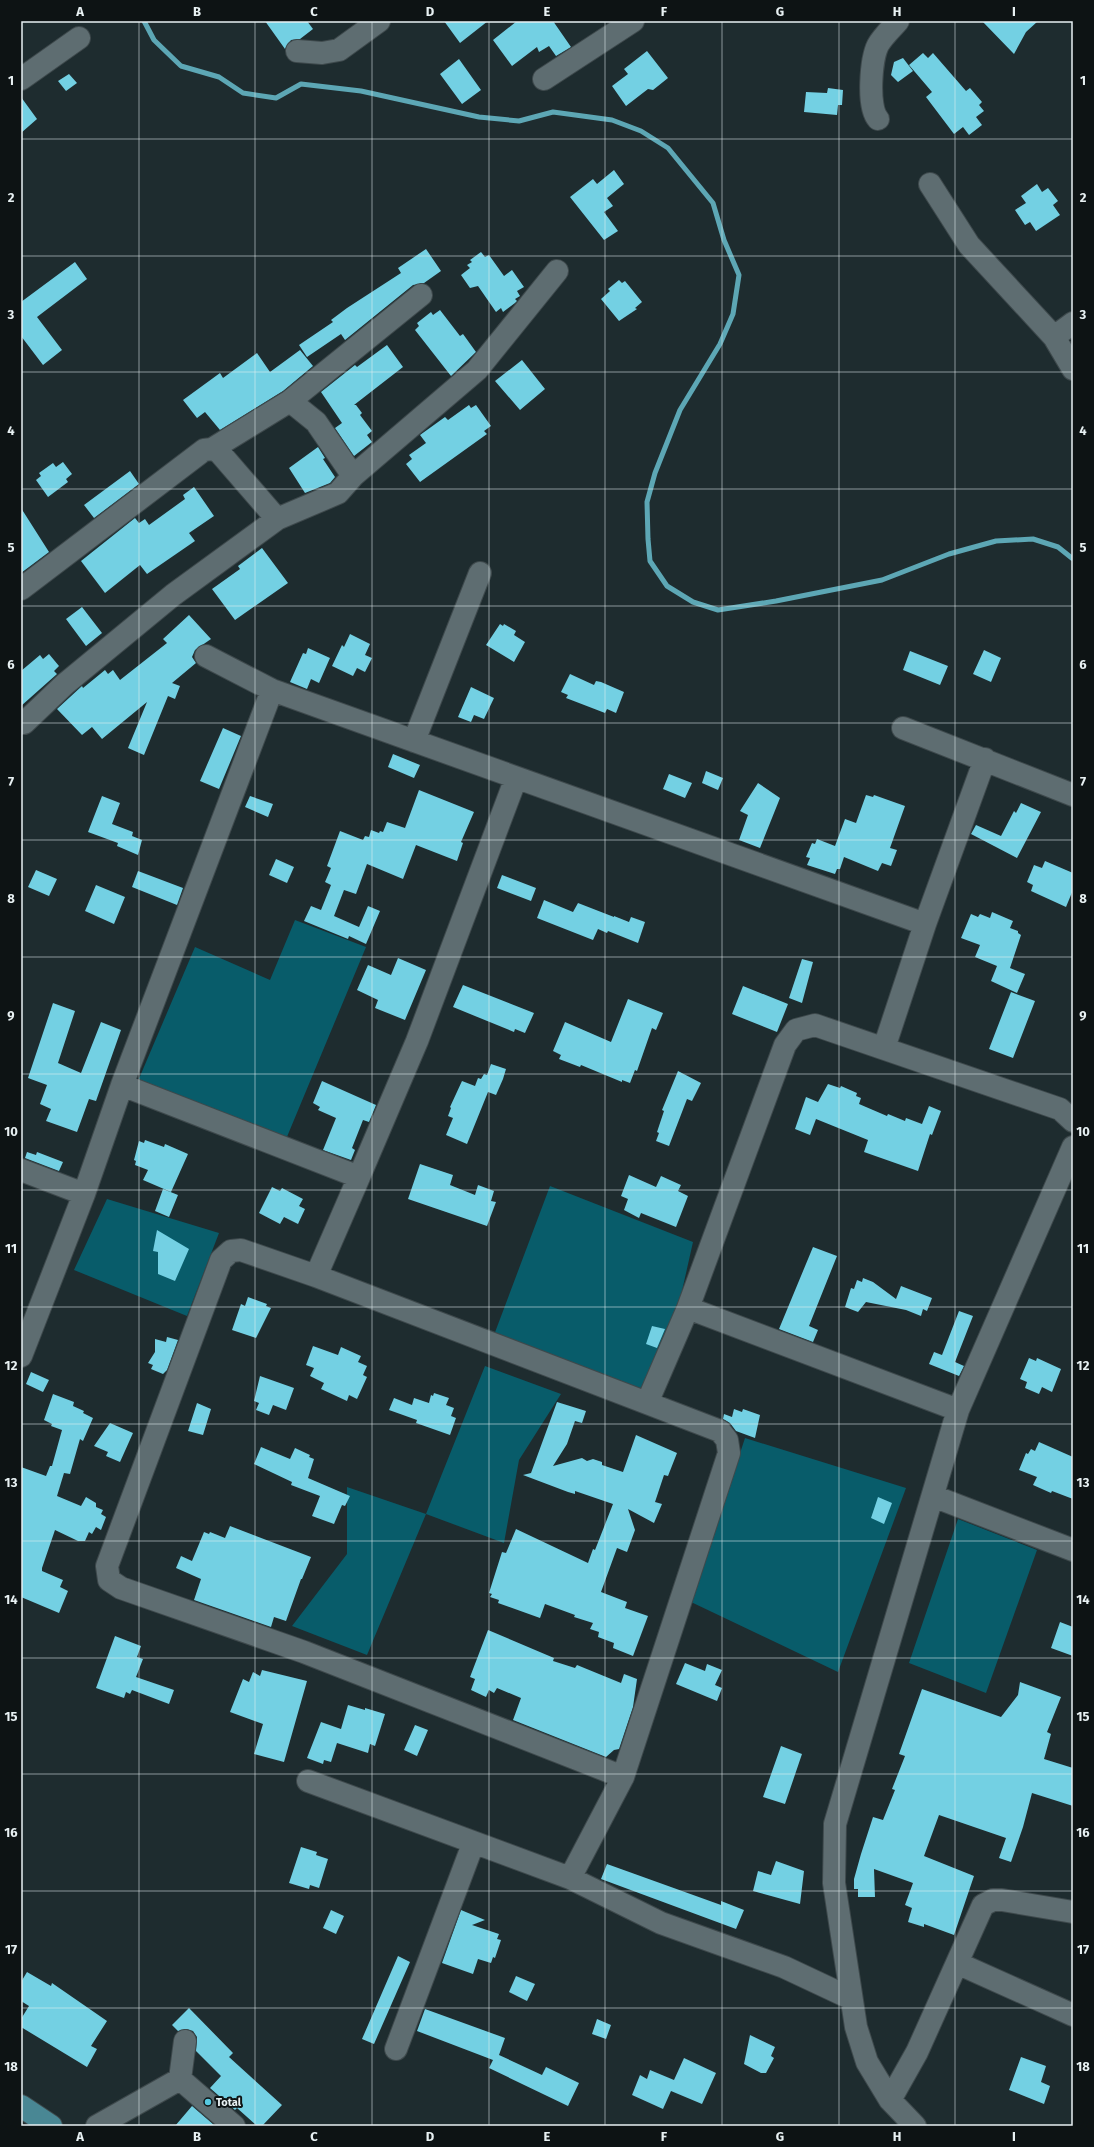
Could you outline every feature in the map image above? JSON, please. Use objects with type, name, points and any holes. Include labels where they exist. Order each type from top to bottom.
[{"type":"main road","points":[[21,2106],[51,2126]]},
{"type":"street","points":[[297,51],[322,53],[339,50],[379,21]]},
{"type":"street","points":[[544,79],[634,21]]},
{"type":"street","points":[[878,118],[874,114],[870,102],[877,46],[898,21]]},
{"type":"street","points":[[21,79],[79,38]]},
{"type":"street","points":[[930,184],[969,245],[1054,337],[1073,369]]},
{"type":"street","points":[[21,722],[24,723],[65,684],[173,595],[277,519],[338,493],[353,476],[477,370],[557,271]]},
{"type":"street","points":[[21,589],[204,450],[212,448],[290,401],[421,295]]},
{"type":"street","points":[[1054,337],[1073,323]]},
{"type":"street","points":[[290,401],[316,422],[353,476]]},
{"type":"street","points":[[212,448],[219,452],[277,519]]},
{"type":"street","points":[[414,741],[480,573]]},
{"type":"street","points":[[206,656],[272,690],[925,924]]},
{"type":"street","points":[[21,1356],[84,1194],[122,1085],[272,690]]},
{"type":"street","points":[[903,728],[985,759],[1073,795]]},
{"type":"street","points":[[884,1048],[925,924],[985,759]]},
{"type":"street","points":[[316,1276],[360,1177],[417,1041],[516,778]]},
{"type":"street","points":[[647,1403],[688,1308],[785,1045],[796,1030],[815,1024],[1060,1109],[1073,1122]]},
{"type":"street","points":[[122,1085],[360,1177]]},
{"type":"street","points":[[915,2126],[890,2100],[867,2062],[856,2027],[850,1998],[834,1883],[835,1824],[958,1410],[1073,1147]]},
{"type":"street","points":[[21,1170],[84,1194]]},
{"type":"street","points":[[570,1878],[623,1777],[729,1453],[727,1440],[720,1431],[316,1276],[241,1250],[231,1251],[221,1260],[107,1566],[110,1580],[121,1588],[304,1652],[623,1777]]},
{"type":"street","points":[[688,1308],[958,1410]]},
{"type":"street","points":[[933,1496],[1073,1550]]},
{"type":"street","points":[[308,1781],[473,1844],[570,1878],[661,1923],[784,1967],[850,1998]]},
{"type":"street","points":[[396,2049],[473,1844]]},
{"type":"street","points":[[890,2100],[917,2052],[983,1905],[993,1900],[1073,1912]]},
{"type":"street","points":[[957,1963],[1073,2015]]},
{"type":"street","points":[[111,2124],[180,2079],[185,2041]]},
{"type":"street","points":[[180,2079],[234,2126]]},
{"type":"shaded area","points":[[295,920],[366,947],[284,1144],[138,1081],[195,947],[270,980]]},
{"type":"shaded area","points":[[550,1186],[693,1242],[675,1322],[642,1395],[494,1335]]},
{"type":"shaded area","points":[[107,1199],[219,1233],[187,1316],[74,1270]]},
{"type":"shaded area","points":[[485,1366],[561,1394],[519,1460],[504,1543],[426,1514]]},
{"type":"shaded area","points":[[745,1438],[906,1488],[838,1672],[691,1602]]},
{"type":"shaded area","points":[[347,1487],[426,1514],[367,1655],[292,1626],[347,1554]]},
{"type":"shaded area","points":[[958,1519],[1037,1550],[986,1693],[909,1663]]},
{"type":"building","points":[[265,21],[307,21],[313,29],[300,39],[291,40],[285,49]]},
{"type":"building","points":[[444,21],[488,21],[460,43]]},
{"type":"building","points":[[517,21],[553,21],[571,47],[556,56],[549,46],[539,52],[537,47],[512,66],[493,40]]},
{"type":"building","points":[[982,21],[1038,21],[1026,32],[1014,54]]},
{"type":"building","points":[[647,51],[668,78],[653,90],[648,89],[626,106],[612,86],[628,74],[624,69]]},
{"type":"building","points":[[923,53],[928,58],[933,53],[966,91],[970,88],[982,102],[979,105],[984,111],[976,117],[982,125],[969,135],[963,127],[954,134],[926,97],[932,92],[909,65]]},
{"type":"building","points":[[903,58],[913,71],[898,82],[891,75],[894,62]]},
{"type":"building","points":[[459,59],[481,90],[462,104],[440,74]]},
{"type":"building","points":[[69,74],[77,83],[66,91],[58,81]]},
{"type":"building","points":[[828,88],[843,90],[842,105],[838,105],[837,115],[804,112],[806,92],[827,93]]},
{"type":"building","points":[[21,97],[37,119],[21,133]]},
{"type":"building","points":[[614,170],[624,184],[607,198],[613,206],[604,212],[618,231],[604,240],[570,197],[593,179],[597,184]]},
{"type":"building","points":[[1037,184],[1042,192],[1048,188],[1058,201],[1053,205],[1060,215],[1036,231],[1030,222],[1025,225],[1015,210],[1026,203],[1021,196]]},
{"type":"building","points":[[426,249],[441,271],[424,283],[413,285],[345,340],[341,334],[307,357],[299,345],[333,322],[331,320],[347,308],[401,273],[398,268]]},
{"type":"building","points":[[481,252],[485,257],[489,255],[504,276],[512,270],[524,287],[517,291],[520,296],[515,299],[517,301],[503,312],[501,308],[496,312],[478,286],[470,288],[461,275],[470,268],[467,265],[472,262],[470,260]]},
{"type":"building","points":[[75,262],[87,279],[37,317],[62,350],[43,365],[21,336],[21,302]]},
{"type":"building","points":[[619,280],[622,283],[625,281],[642,302],[635,308],[637,309],[619,321],[601,299],[610,291],[608,289]]},
{"type":"building","points":[[440,310],[460,336],[463,334],[476,352],[451,376],[415,330],[419,326],[417,323],[431,312],[433,315]]},
{"type":"building","points":[[387,345],[403,367],[354,405],[356,405],[362,413],[360,415],[372,431],[367,435],[372,442],[354,456],[335,428],[342,423],[321,392],[355,365],[357,367]]},
{"type":"building","points":[[300,350],[313,366],[283,391],[220,430],[205,412],[197,418],[183,400],[220,373],[223,378],[257,353],[270,372]]},
{"type":"building","points":[[522,360],[545,389],[520,410],[495,381]]},
{"type":"building","points":[[469,405],[471,408],[476,405],[491,426],[484,431],[487,434],[420,482],[406,464],[412,459],[409,455],[426,443],[420,435],[445,417],[448,420]]},
{"type":"building","points":[[318,447],[325,458],[323,459],[335,477],[330,483],[305,493],[289,468]]},
{"type":"building","points":[[63,462],[72,474],[66,479],[68,482],[48,497],[36,480],[41,476],[39,473],[53,463],[56,467]]},
{"type":"building","points":[[130,471],[139,484],[94,518],[84,505]]},
{"type":"building","points":[[194,487],[214,516],[189,533],[195,541],[147,574],[140,565],[105,593],[81,561],[135,518],[139,523],[145,519],[149,525],[185,499],[183,495]]},
{"type":"building","points":[[21,508],[49,552],[21,573]]},
{"type":"building","points":[[262,548],[288,583],[235,620],[212,589],[240,569],[238,566]]},
{"type":"building","points":[[82,607],[102,633],[86,646],[66,619]]},
{"type":"building","points":[[189,615],[211,639],[195,650],[192,657],[196,663],[172,683],[180,686],[175,699],[168,696],[144,755],[128,748],[147,702],[102,739],[92,727],[82,735],[57,709],[82,686],[83,688],[105,670],[108,674],[113,670],[120,680],[167,643],[163,639]]},
{"type":"building","points":[[500,624],[503,626],[504,624],[516,631],[514,635],[525,642],[514,662],[486,645]]},
{"type":"building","points":[[350,634],[370,644],[365,655],[372,658],[365,672],[357,668],[353,676],[332,666],[342,645],[344,647]]},
{"type":"building","points":[[308,648],[330,658],[319,683],[311,679],[307,689],[290,682],[303,653],[306,654]]},
{"type":"building","points":[[984,650],[1001,658],[991,682],[973,674]]},
{"type":"building","points":[[910,651],[948,666],[940,685],[903,670]]},
{"type":"building","points":[[49,654],[59,666],[54,671],[57,674],[21,706],[21,671],[40,655],[43,659]]},
{"type":"building","points":[[570,674],[594,685],[596,681],[601,682],[624,692],[616,713],[607,709],[605,713],[566,698],[568,695],[561,692]]},
{"type":"building","points":[[471,687],[494,698],[484,719],[474,715],[471,722],[458,717]]},
{"type":"building","points":[[223,728],[241,736],[219,789],[200,781]]},
{"type":"building","points":[[393,754],[420,765],[414,778],[388,767]]},
{"type":"building","points":[[706,771],[723,778],[718,790],[702,783]]},
{"type":"building","points":[[669,774],[692,783],[685,798],[663,789]]},
{"type":"building","points":[[758,783],[780,798],[760,848],[739,840],[748,815],[740,811]]},
{"type":"building","points":[[419,790],[474,812],[461,842],[463,843],[457,861],[416,845],[403,879],[367,864],[356,894],[344,890],[334,916],[359,927],[368,906],[380,911],[366,944],[349,936],[348,939],[304,921],[311,906],[321,910],[331,885],[325,882],[331,868],[327,866],[340,831],[363,840],[365,836],[369,837],[371,830],[379,833],[380,831],[383,832],[387,822],[405,828]]},
{"type":"building","points":[[866,795],[873,797],[874,795],[905,806],[890,848],[897,850],[891,866],[882,863],[878,871],[844,857],[840,869],[837,869],[835,874],[807,865],[810,858],[806,857],[812,843],[815,844],[817,839],[835,846],[845,819],[856,823]]},
{"type":"building","points":[[102,796],[120,803],[112,824],[133,832],[132,836],[142,840],[138,855],[117,846],[118,843],[88,832]]},
{"type":"building","points":[[250,796],[273,804],[268,817],[245,807]]},
{"type":"building","points":[[1021,803],[1041,812],[1017,858],[971,834],[976,825],[1001,836],[1014,811],[1016,813]]},
{"type":"building","points":[[276,859],[294,867],[287,883],[269,875]]},
{"type":"building","points":[[1045,861],[1073,873],[1073,890],[1066,907],[1031,891],[1033,885],[1027,882],[1034,865],[1042,868]]},
{"type":"building","points":[[36,870],[57,879],[49,896],[28,887]]},
{"type":"building","points":[[138,871],[183,888],[177,905],[132,887]]},
{"type":"building","points":[[502,875],[536,888],[531,901],[497,888]]},
{"type":"building","points":[[96,885],[125,897],[114,924],[85,911]]},
{"type":"building","points":[[544,900],[573,912],[578,903],[629,922],[631,917],[645,922],[638,943],[608,931],[607,933],[598,929],[593,940],[537,918]]},
{"type":"building","points":[[992,912],[1013,921],[1010,928],[1018,931],[1021,935],[1010,968],[1025,974],[1017,993],[991,981],[997,966],[975,957],[980,945],[961,938],[971,914],[978,917],[980,914],[990,918]]},
{"type":"building","points":[[398,958],[426,970],[405,1020],[375,1008],[378,1000],[357,990],[368,965],[391,975]]},
{"type":"building","points":[[802,959],[813,962],[802,1003],[789,998]]},
{"type":"building","points":[[463,985],[534,1013],[525,1033],[515,1029],[514,1032],[453,1007]]},
{"type":"building","points":[[743,986],[788,1004],[777,1032],[732,1014]]},
{"type":"building","points":[[1011,992],[1035,1001],[1013,1058],[989,1049]]},
{"type":"building","points":[[628,999],[663,1013],[656,1030],[652,1028],[637,1071],[635,1070],[630,1083],[622,1080],[622,1082],[581,1065],[580,1067],[559,1059],[561,1055],[553,1051],[565,1022],[611,1042]]},
{"type":"building","points":[[53,1003],[75,1011],[58,1063],[81,1073],[101,1022],[121,1030],[96,1101],[89,1099],[77,1132],[46,1121],[51,1109],[40,1104],[47,1085],[28,1078]]},
{"type":"building","points":[[491,1064],[506,1069],[503,1079],[496,1095],[488,1092],[467,1144],[446,1135],[453,1118],[448,1116],[450,1107],[462,1081],[475,1086],[478,1078],[481,1079],[484,1074],[487,1075]]},
{"type":"building","points":[[678,1071],[701,1083],[692,1101],[687,1099],[669,1146],[656,1141],[659,1133],[657,1132],[664,1111],[662,1110]]},
{"type":"building","points":[[322,1081],[376,1105],[369,1122],[363,1120],[352,1148],[355,1150],[351,1160],[323,1150],[336,1118],[318,1110],[320,1107],[313,1103]]},
{"type":"building","points":[[828,1084],[840,1088],[841,1086],[857,1093],[856,1096],[861,1098],[859,1104],[887,1116],[888,1114],[905,1121],[906,1118],[922,1124],[929,1106],[941,1111],[932,1135],[930,1134],[918,1171],[864,1152],[868,1140],[816,1119],[810,1135],[795,1129],[806,1097],[818,1102]]},
{"type":"building","points":[[145,1140],[164,1147],[165,1144],[188,1154],[171,1192],[143,1180],[148,1170],[135,1165],[136,1161],[134,1160],[139,1141],[144,1143]]},
{"type":"building","points":[[27,1152],[36,1155],[37,1152],[63,1162],[59,1171],[25,1158]]},
{"type":"building","points":[[420,1164],[453,1175],[450,1185],[475,1195],[478,1185],[494,1191],[491,1201],[496,1202],[487,1226],[408,1199]]},
{"type":"building","points":[[629,1175],[656,1187],[661,1176],[681,1185],[678,1191],[688,1196],[676,1227],[641,1213],[639,1218],[624,1210],[628,1199],[621,1196]]},
{"type":"building","points":[[272,1187],[280,1191],[282,1188],[303,1199],[299,1206],[305,1209],[298,1224],[284,1217],[280,1224],[259,1213]]},
{"type":"building","points":[[163,1189],[178,1195],[169,1217],[155,1211]]},
{"type":"building","points":[[157,1230],[189,1249],[175,1281],[158,1274],[158,1252],[153,1251]]},
{"type":"building","points":[[813,1247],[837,1256],[809,1326],[818,1330],[813,1342],[779,1329]]},
{"type":"building","points":[[863,1278],[873,1282],[896,1299],[901,1286],[932,1298],[927,1311],[923,1309],[921,1316],[906,1310],[866,1302],[858,1312],[845,1307],[851,1288],[854,1289],[857,1280],[862,1282]]},
{"type":"building","points":[[248,1297],[267,1304],[266,1306],[271,1308],[256,1338],[232,1330],[241,1304],[245,1306]]},
{"type":"building","points":[[959,1311],[973,1316],[955,1362],[964,1366],[959,1376],[929,1364],[934,1352],[942,1355]]},
{"type":"building","points":[[652,1326],[665,1329],[657,1348],[646,1344]]},
{"type":"building","points":[[167,1337],[178,1340],[167,1370],[163,1374],[151,1369],[153,1365],[148,1363],[155,1352],[155,1339],[166,1342]]},
{"type":"building","points":[[313,1346],[338,1355],[341,1347],[361,1356],[358,1362],[367,1366],[363,1375],[367,1377],[357,1399],[349,1395],[347,1401],[321,1389],[324,1383],[310,1376],[314,1368],[306,1365]]},
{"type":"building","points":[[1029,1358],[1036,1361],[1037,1358],[1061,1369],[1052,1392],[1042,1387],[1039,1394],[1025,1388],[1027,1382],[1020,1379]]},
{"type":"building","points":[[31,1372],[49,1380],[43,1392],[26,1384]]},
{"type":"building","points":[[260,1376],[294,1388],[286,1410],[273,1405],[269,1415],[256,1410],[259,1403],[254,1401]]},
{"type":"building","points":[[434,1393],[449,1398],[446,1405],[454,1408],[451,1416],[456,1418],[450,1435],[416,1423],[417,1420],[389,1410],[394,1398],[412,1405],[414,1398],[429,1403],[431,1395],[433,1396]]},
{"type":"building","points":[[53,1394],[74,1402],[73,1406],[84,1411],[83,1413],[93,1418],[83,1441],[80,1439],[70,1474],[64,1473],[57,1496],[81,1506],[86,1497],[96,1503],[96,1507],[103,1510],[101,1514],[106,1517],[101,1530],[96,1527],[92,1534],[89,1532],[85,1541],[78,1541],[55,1530],[42,1571],[63,1580],[60,1587],[68,1591],[59,1613],[21,1597],[21,1467],[46,1476],[50,1466],[52,1466],[62,1430],[51,1426],[52,1424],[44,1420]]},
{"type":"building","points":[[557,1402],[586,1411],[582,1423],[575,1421],[567,1444],[553,1466],[582,1458],[587,1461],[593,1459],[602,1462],[602,1465],[623,1472],[636,1435],[677,1453],[668,1476],[664,1475],[655,1502],[662,1504],[654,1523],[628,1509],[635,1530],[627,1552],[617,1548],[601,1592],[627,1602],[625,1608],[648,1616],[633,1656],[613,1648],[614,1643],[598,1637],[599,1632],[590,1629],[593,1623],[574,1617],[575,1615],[545,1604],[540,1618],[498,1603],[499,1600],[490,1597],[492,1594],[489,1593],[502,1552],[506,1553],[516,1529],[588,1563],[593,1549],[595,1550],[613,1504],[575,1491],[575,1494],[568,1492],[523,1475],[531,1473]]},
{"type":"building","points":[[197,1403],[211,1409],[203,1435],[188,1431]]},
{"type":"building","points":[[734,1409],[742,1412],[743,1409],[760,1415],[755,1438],[736,1431],[730,1423],[723,1419],[724,1414],[732,1417]]},
{"type":"building","points":[[110,1423],[133,1433],[120,1462],[106,1456],[108,1452],[94,1446]]},
{"type":"building","points":[[1039,1442],[1073,1457],[1073,1499],[1052,1491],[1051,1493],[1033,1485],[1037,1477],[1019,1470],[1026,1453],[1028,1454],[1031,1449],[1035,1451]]},
{"type":"building","points":[[261,1447],[290,1459],[295,1448],[310,1455],[309,1457],[314,1459],[308,1478],[350,1496],[345,1506],[342,1505],[334,1524],[312,1516],[320,1496],[291,1485],[292,1482],[254,1464]]},
{"type":"building","points":[[878,1497],[892,1503],[884,1524],[871,1518]]},
{"type":"building","points":[[230,1526],[311,1557],[301,1579],[286,1621],[274,1617],[271,1627],[194,1600],[201,1579],[176,1568],[181,1556],[192,1561],[204,1532],[209,1534],[210,1532],[225,1538]]},
{"type":"building","points":[[1060,1622],[1073,1627],[1073,1656],[1051,1648]]},
{"type":"building","points":[[488,1630],[554,1658],[553,1661],[575,1668],[577,1665],[621,1683],[624,1674],[637,1679],[633,1707],[619,1749],[614,1750],[606,1757],[513,1720],[521,1698],[497,1688],[494,1693],[489,1690],[486,1697],[471,1690],[475,1679],[470,1677]]},
{"type":"building","points":[[115,1636],[141,1646],[137,1657],[143,1659],[136,1677],[174,1690],[169,1704],[132,1690],[130,1694],[126,1692],[124,1698],[96,1688]]},
{"type":"building","points":[[685,1663],[705,1671],[707,1664],[722,1670],[715,1685],[722,1688],[717,1701],[676,1684]]},
{"type":"building","points":[[262,1670],[307,1681],[284,1762],[254,1754],[263,1724],[230,1712],[243,1679],[249,1682],[253,1672],[260,1676]]},
{"type":"building","points":[[1020,1682],[1061,1697],[1047,1732],[1051,1734],[1044,1759],[1073,1768],[1073,1806],[1032,1793],[1023,1827],[1011,1862],[999,1858],[1006,1838],[939,1815],[924,1856],[974,1876],[954,1935],[924,1924],[924,1927],[908,1922],[912,1908],[905,1905],[913,1883],[874,1869],[875,1897],[858,1897],[858,1889],[854,1889],[854,1879],[861,1854],[873,1817],[883,1820],[895,1790],[892,1789],[905,1756],[899,1754],[922,1689],[1001,1717],[1018,1695]]},
{"type":"building","points":[[348,1705],[385,1714],[375,1746],[370,1744],[368,1753],[337,1743],[331,1762],[324,1760],[323,1764],[307,1758],[321,1722],[341,1729]]},
{"type":"building","points":[[415,1725],[428,1730],[417,1756],[404,1750]]},
{"type":"building","points":[[781,1746],[802,1754],[785,1804],[763,1797]]},
{"type":"building","points":[[301,1847],[317,1852],[316,1855],[328,1859],[319,1888],[310,1885],[309,1889],[289,1883]]},
{"type":"building","points":[[776,1861],[804,1871],[800,1904],[753,1891],[758,1871],[771,1875]]},
{"type":"building","points":[[607,1864],[721,1905],[721,1901],[744,1910],[736,1929],[601,1879]]},
{"type":"building","points":[[331,1910],[344,1916],[336,1934],[323,1928]]},
{"type":"building","points":[[461,1910],[485,1920],[472,1925],[499,1934],[497,1939],[501,1940],[495,1958],[493,1957],[491,1963],[478,1959],[473,1974],[442,1963]]},
{"type":"building","points":[[398,1956],[410,1962],[374,2044],[362,2039]]},
{"type":"building","points":[[27,1972],[51,1986],[52,1983],[107,2021],[91,2046],[97,2049],[87,2067],[21,2027],[21,2019],[29,2006],[21,2001],[21,1982]]},
{"type":"building","points":[[516,1976],[535,1984],[527,2001],[509,1992]]},
{"type":"building","points":[[189,2008],[233,2053],[229,2057],[282,2105],[262,2126],[257,2126],[237,2108],[235,2110],[210,2088],[221,2076],[196,2051],[197,2037],[193,2031],[186,2029],[178,2031],[172,2025]]},
{"type":"building","points":[[425,2009],[505,2038],[499,2055],[542,2075],[546,2067],[579,2083],[568,2106],[489,2068],[493,2060],[417,2031]]},
{"type":"building","points":[[597,2019],[611,2025],[606,2039],[592,2034]]},
{"type":"building","points":[[750,2035],[775,2047],[771,2056],[774,2058],[766,2073],[761,2073],[744,2064]]},
{"type":"building","points":[[1021,2057],[1046,2066],[1041,2082],[1050,2086],[1044,2104],[1009,2090]]},
{"type":"building","points":[[684,2058],[716,2073],[702,2104],[671,2091],[663,2109],[632,2095],[640,2075],[647,2079],[650,2070],[674,2080]]},
{"type":"building","points":[[192,2106],[214,2125],[214,2126],[175,2126]]},
{"type":"waterway","points":[[144,21],[154,40],[181,66],[219,77],[243,93],[276,98],[301,84],[361,91],[479,117],[519,121],[553,112],[612,120],[641,131],[668,148],[713,203],[724,240],[739,275],[733,314],[720,344],[680,410],[655,473],[647,502],[650,561],[667,586],[693,602],[718,610],[776,601],[882,580],[949,554],[996,541],[1033,539],[1058,547],[1073,559]]},
{"type":"place","name":"Total","points":[[208,2102]]}]
